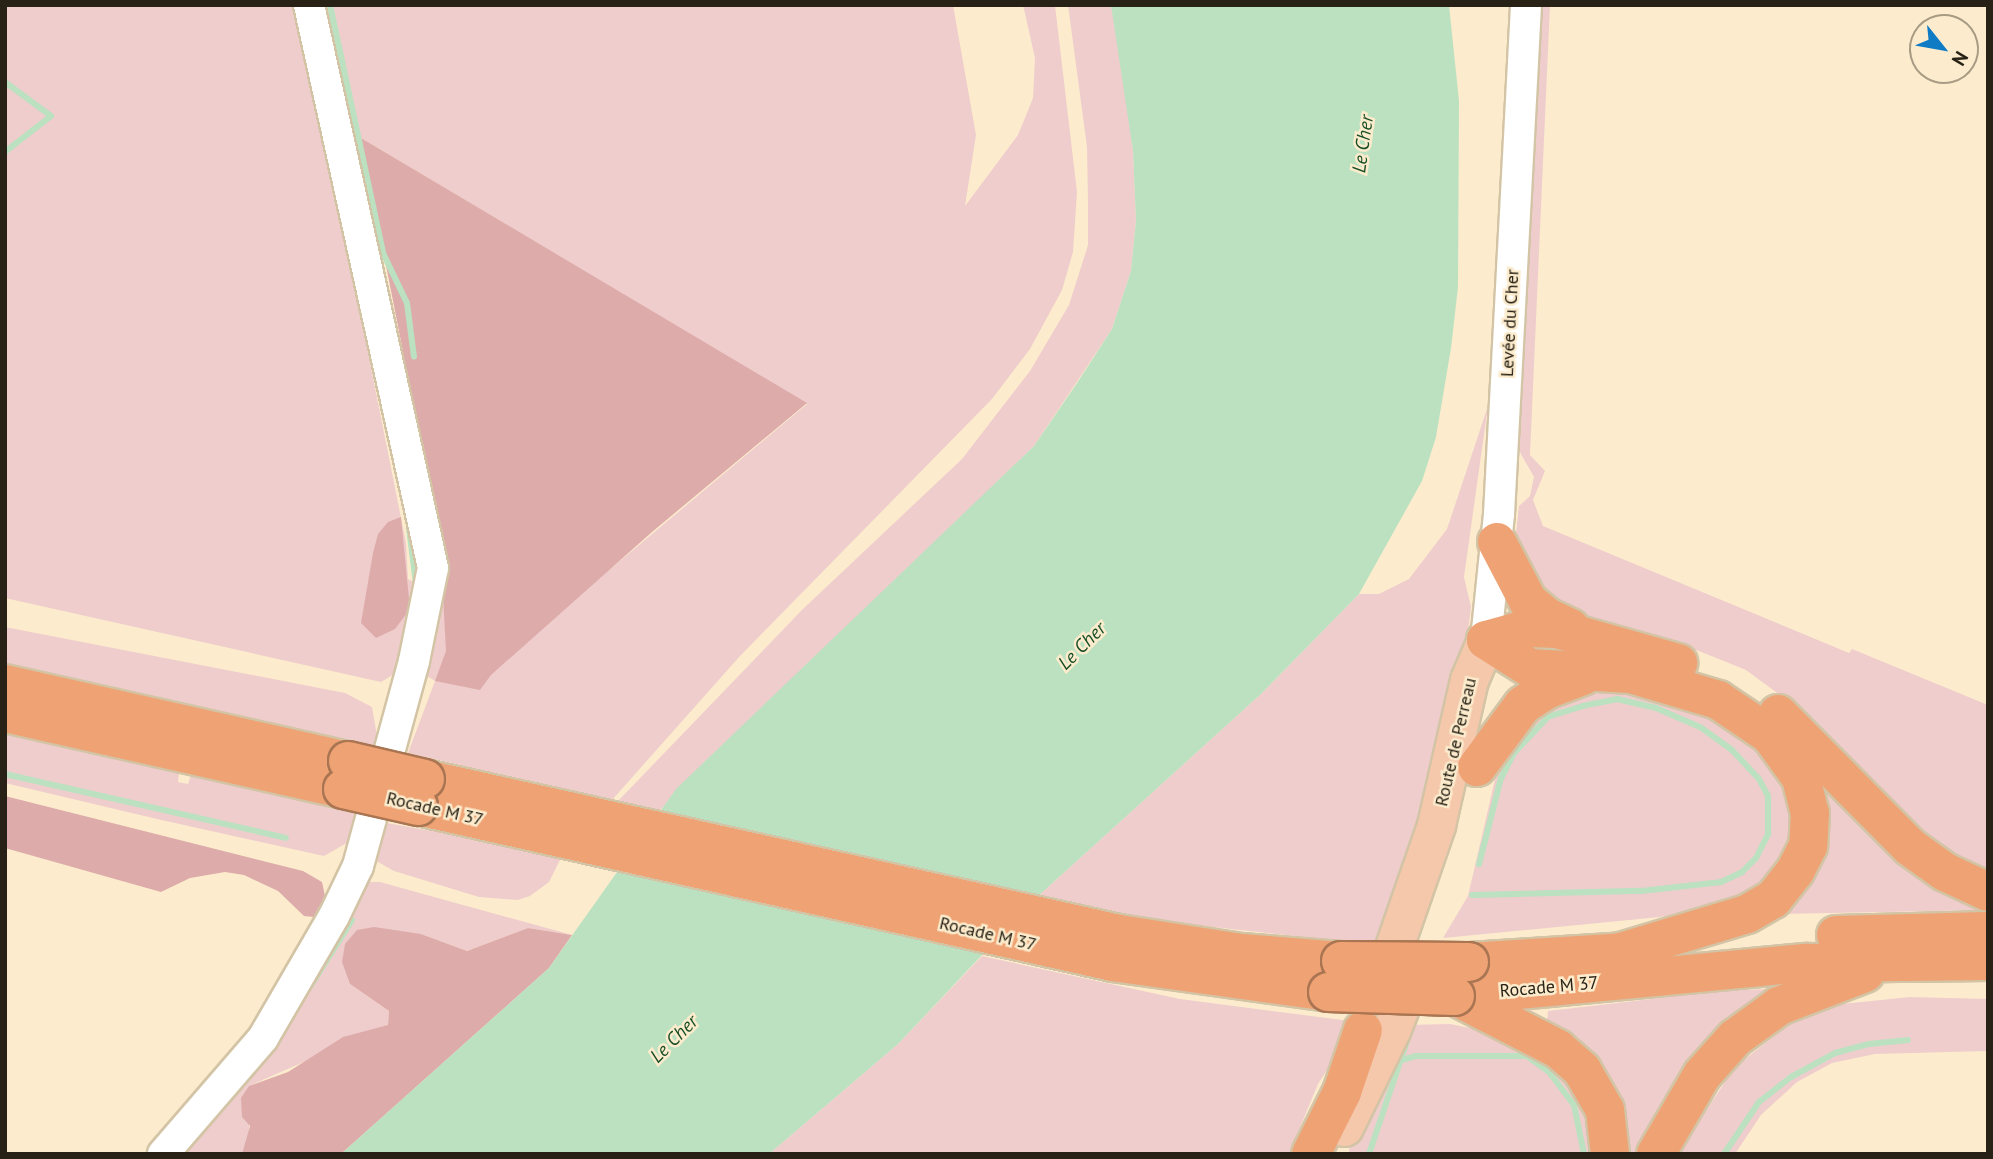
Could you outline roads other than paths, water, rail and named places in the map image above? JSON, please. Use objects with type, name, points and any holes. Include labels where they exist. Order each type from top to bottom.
[{"type":"highway","points":[[1497,542],[1528,601],[1546,617],[1589,635],[1692,667],[1762,702],[1815,748],[1910,847],[1945,872],[1988,892]]},
{"type":"highway","points":[[1486,640],[1530,628],[1589,635]]},
{"type":"highway","points":[[1486,640],[1530,668],[1600,671],[1660,679],[1718,700],[1754,721],[1793,763],[1810,813],[1803,858],[1773,899],[1747,914],[1617,953]]},
{"type":"highway","points":[[1477,767],[1523,705],[1565,681],[1600,671]]},
{"type":"highway","name":"Rocade M 37","points":[[5,684],[346,775],[1116,948],[1242,953],[1335,976],[1462,979],[1881,959],[1988,961]]},
{"type":"highway","name":"Rocade M 37","points":[[5,713],[346,775]]},
{"type":"highway","name":"Rocade M 37","points":[[1462,979],[1617,953],[1804,936],[1988,931]]},
{"type":"highway","points":[[1656,1154],[1702,1075],[1735,1038],[1779,1006],[1861,977],[1881,959]]},
{"type":"highway","points":[[1462,979],[1558,1049],[1582,1070],[1605,1110],[1610,1154]]},
{"type":"highway","points":[[1311,1154],[1342,1092],[1363,1030]]},
{"type":"main road","name":"Route de Perreau","points":[[1337,1145],[1392,1028],[1432,923],[1477,767],[1493,668],[1486,640]]},
{"type":"main road","name":"Route de Perreau","points":[[1300,1154],[1363,1030],[1410,909],[1436,825],[1469,680],[1486,640]]},
{"type":"street","points":[[163,1154],[263,1038],[334,916],[358,866],[414,661],[433,568],[309,5]]},
{"type":"street","name":"Levée du Cher","points":[[1486,640],[1497,542],[1526,5]]},
{"type":"water","name":"Le Cher","points":[[1111,5],[1449,5],[1459,101],[1458,287],[1451,348],[1436,437],[1422,481],[1359,594],[1261,694],[1036,898],[898,1044],[769,1154],[341,1154],[549,968],[676,789],[1034,446],[1077,383],[1112,329],[1131,271],[1136,220],[1133,151]]},
{"type":"waterway","points":[[330,5],[383,253],[407,303],[414,357]]},
{"type":"waterway","points":[[5,82],[51,116],[5,152]]},
{"type":"waterway","points":[[409,528],[416,584]]},
{"type":"waterway","points":[[1472,895],[1641,891],[1721,882],[1742,872],[1756,858],[1768,834],[1768,796],[1759,779],[1732,750],[1700,727],[1656,708],[1618,699],[1583,706],[1548,717],[1514,753],[1501,778],[1479,864]]},
{"type":"waterway","points":[[5,774],[286,838]]},
{"type":"waterway","points":[[310,987],[352,920]]},
{"type":"waterway","points":[[1369,1154],[1414,1020]]},
{"type":"waterway","points":[[1724,1154],[1759,1102],[1791,1077],[1835,1053],[1869,1044],[1908,1040]]},
{"type":"waterway","points":[[1402,1060],[1416,1056],[1527,1056],[1549,1072],[1574,1105],[1584,1154]]}]
